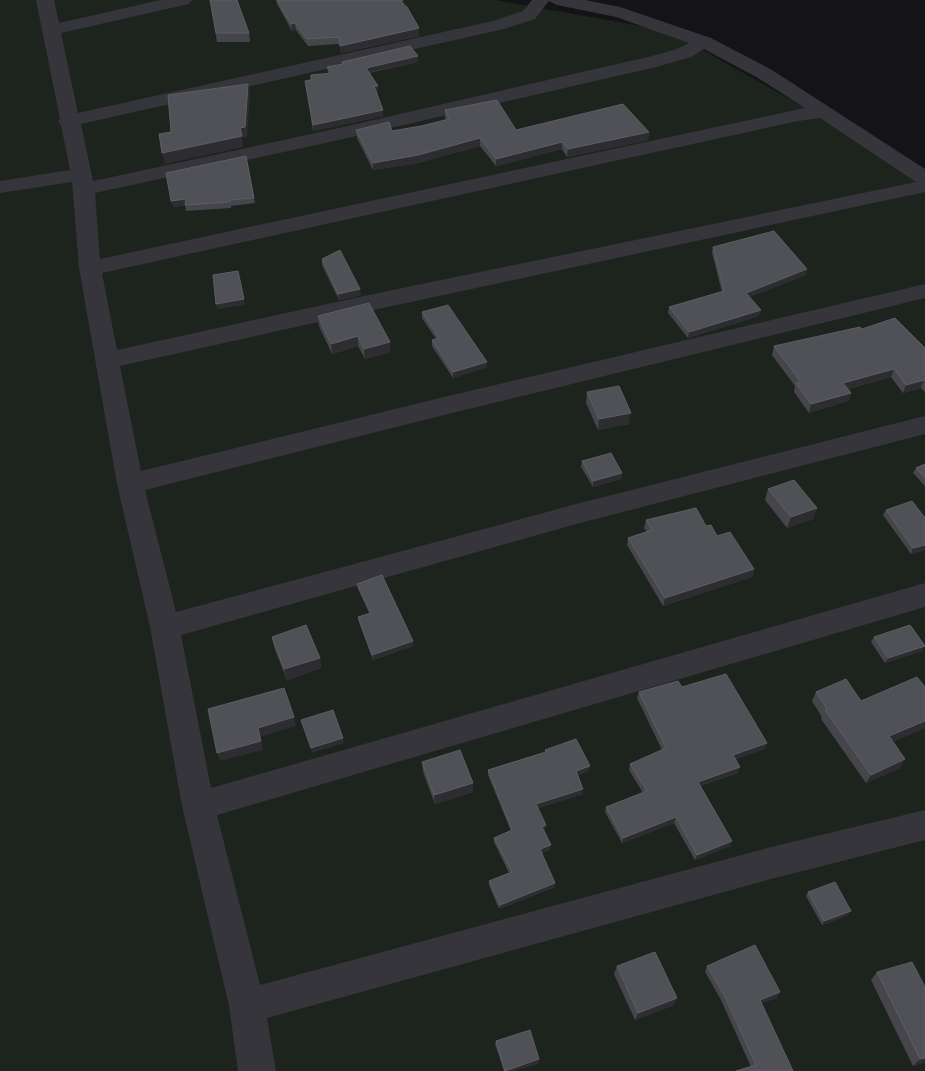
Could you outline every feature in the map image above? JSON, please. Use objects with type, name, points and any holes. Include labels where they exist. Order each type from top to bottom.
[{"type":"lane","points":[[45,0],[82,181],[90,268],[130,484],[165,627],[198,806],[247,1006],[257,1071]]},
{"type":"lane","points":[[51,30],[184,0]]},
{"type":"lane","points":[[68,120],[498,25],[533,13],[541,0]]},
{"type":"lane","points":[[557,0],[620,12],[704,42],[765,74],[925,178]]},
{"type":"lane","points":[[0,188],[82,181],[330,136],[656,61],[684,53],[704,42]]},
{"type":"lane","points":[[90,268],[798,115],[821,112]]},
{"type":"lane","points":[[106,361],[364,304],[925,186]]},
{"type":"lane","points":[[130,484],[444,406],[925,291]]},
{"type":"lane","points":[[165,627],[580,513],[925,425]]},
{"type":"lane","points":[[198,806],[682,668],[925,595]]},
{"type":"lane","points":[[247,1006],[770,863],[925,825]]},
{"type":"shaded area","points":[[0,0],[495,0],[669,31],[900,161],[925,183],[925,1071],[0,1071]]},
{"type":"building","points":[[210,0],[237,0],[249,33],[216,33]]},
{"type":"building","points":[[277,0],[403,0],[399,1],[407,7],[419,28],[340,46],[339,37],[307,39],[295,23],[291,24]]},
{"type":"building","points":[[410,46],[418,56],[366,68],[378,86],[374,86],[383,110],[313,125],[305,81],[311,80],[311,75],[332,73],[327,67]]},
{"type":"building","points":[[248,84],[245,127],[240,128],[242,136],[162,153],[159,134],[171,132],[168,95]]},
{"type":"building","points":[[497,100],[516,130],[623,104],[649,132],[568,149],[562,142],[496,159],[480,138],[418,155],[373,163],[356,130],[389,122],[392,131],[421,126],[449,119],[445,110]]},
{"type":"building","points":[[246,156],[254,198],[230,200],[230,202],[185,205],[186,199],[171,201],[166,173]]},
{"type":"building","points":[[774,231],[807,269],[746,293],[761,310],[689,332],[669,307],[724,291],[713,247]]},
{"type":"building","points":[[340,250],[360,289],[338,294],[322,259]]},
{"type":"building","points":[[238,271],[244,299],[216,304],[213,275]]},
{"type":"building","points":[[369,303],[390,342],[364,349],[358,336],[331,344],[318,316]]},
{"type":"building","points":[[448,305],[487,362],[453,372],[432,340],[439,338],[422,312]]},
{"type":"building","points":[[895,318],[925,348],[925,381],[906,385],[894,369],[843,383],[851,393],[811,404],[796,383],[801,382],[774,346],[860,327],[862,329]]},
{"type":"building","points":[[619,386],[631,413],[599,419],[587,392]]},
{"type":"building","points":[[611,453],[622,473],[593,481],[582,461]]},
{"type":"building","points":[[925,464],[925,478],[916,468]]},
{"type":"building","points":[[794,480],[817,508],[791,517],[768,489]]},
{"type":"building","points":[[912,501],[925,518],[925,545],[913,548],[886,510]]},
{"type":"building","points":[[696,508],[706,526],[711,525],[717,536],[730,532],[754,569],[665,598],[628,538],[652,530],[646,520]]},
{"type":"building","points":[[382,575],[413,641],[372,655],[358,617],[371,613],[357,584]]},
{"type":"building","points":[[306,625],[320,658],[284,669],[272,637]]},
{"type":"building","points":[[910,625],[925,646],[888,658],[874,637]]},
{"type":"building","points":[[726,674],[767,743],[733,755],[740,767],[698,782],[732,841],[697,855],[676,817],[623,838],[606,807],[647,791],[630,764],[666,748],[639,692],[678,681],[682,687]]},
{"type":"building","points":[[917,677],[925,687],[925,721],[889,736],[905,759],[871,775],[825,710],[827,709],[816,692],[846,679],[861,701]]},
{"type":"building","points":[[284,688],[294,717],[258,728],[261,741],[217,753],[208,709]]},
{"type":"building","points":[[333,710],[343,738],[311,748],[301,720]]},
{"type":"building","points":[[576,739],[590,766],[576,771],[583,789],[536,804],[546,825],[542,827],[551,845],[540,849],[555,883],[500,905],[489,881],[512,872],[494,838],[512,830],[488,770],[546,752],[545,750]]},
{"type":"building","points":[[460,750],[473,783],[434,795],[422,762]]},
{"type":"building","points":[[835,882],[851,911],[824,921],[808,892]]},
{"type":"building","points":[[755,945],[780,992],[760,1000],[793,1071],[736,1071],[756,1065],[724,995],[707,966]]},
{"type":"building","points":[[655,952],[677,998],[638,1013],[617,966]]},
{"type":"building","points":[[912,962],[925,987],[925,1058],[920,1059],[877,972]]},
{"type":"building","points":[[530,1030],[539,1059],[505,1071],[496,1041]]}]
